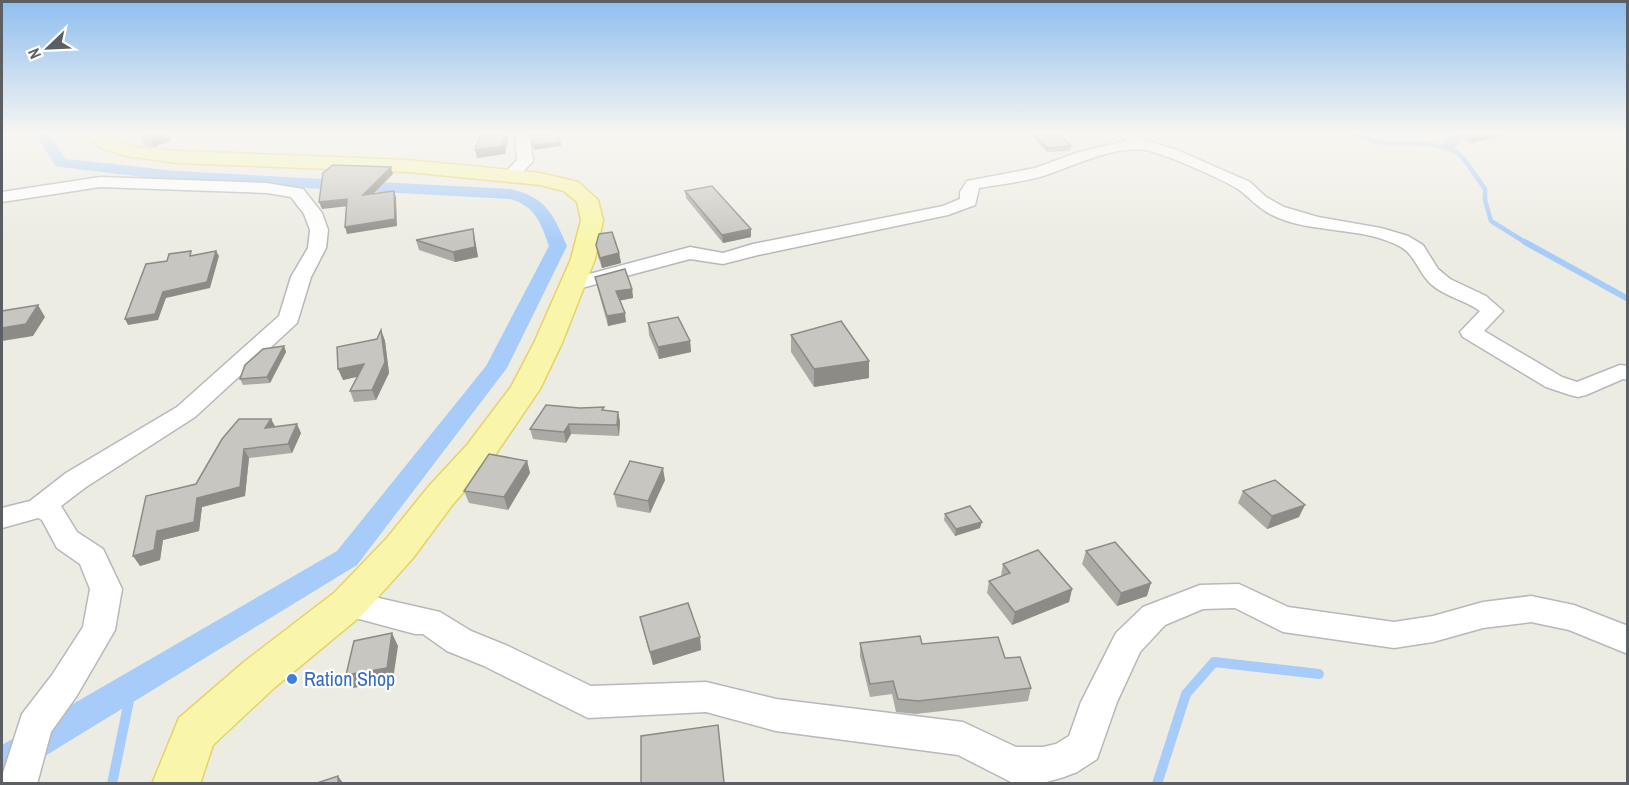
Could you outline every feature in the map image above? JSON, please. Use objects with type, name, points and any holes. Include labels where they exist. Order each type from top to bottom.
[{"type":"main road","points":[[176,783],[195,733],[259,675],[348,604],[400,548],[441,495],[479,453],[525,389],[574,285],[592,220],[587,200],[571,186],[540,179],[455,170]]},
{"type":"street","points":[[509,177],[516,170]]},
{"type":"street","points":[[574,285],[690,253],[703,253],[715,259],[725,258],[753,250],[948,210],[969,201],[968,192],[973,184],[1045,170]]},
{"type":"street","points":[[1208,170],[1244,186],[1252,196],[1273,210],[1312,222],[1381,232],[1419,249],[1437,280],[1484,303],[1492,311],[1471,332],[1554,382],[1578,390],[1620,372],[1628,373]]},
{"type":"street","points":[[2,197],[100,182],[267,188],[297,193],[313,213],[320,230],[317,248],[301,277],[289,318],[186,411],[76,480],[39,508],[2,519]]},
{"type":"street","points":[[20,776],[35,725],[64,686],[99,630],[106,590],[92,557],[67,540],[52,513],[39,508]]},
{"type":"street","points":[[348,604],[415,621],[429,621],[459,641],[496,656],[588,702],[706,697],[776,715],[963,739],[1013,765],[1043,765],[1064,760],[1084,747],[1099,702],[1128,643],[1154,616],[1200,597],[1239,596],[1283,619],[1394,635],[1433,629],[1483,615],[1532,609],[1574,618],[1628,641]]},
{"type":"building","points":[[327,170],[388,170],[363,195],[394,191],[395,219],[345,227],[347,199],[319,202],[323,173]]},
{"type":"building","points":[[712,186],[751,229],[722,235],[685,191]]},
{"type":"building","points":[[473,229],[475,247],[453,252],[416,240]]},
{"type":"building","points":[[612,232],[619,253],[600,258],[596,245],[599,234]]},
{"type":"building","points":[[191,251],[190,256],[216,251],[207,282],[163,292],[155,314],[125,319],[146,264],[167,261],[169,254]]},
{"type":"building","points":[[625,269],[632,289],[616,291],[625,313],[607,316],[595,277]]},
{"type":"building","points":[[38,305],[26,324],[2,328],[2,311]]},
{"type":"building","points":[[678,317],[690,341],[658,347],[648,323]]},
{"type":"building","points":[[841,321],[869,361],[814,369],[791,335]]},
{"type":"building","points":[[381,330],[385,362],[372,390],[350,391],[364,364],[338,369],[337,347],[377,339]]},
{"type":"building","points":[[284,346],[267,377],[240,379],[245,365],[263,349]]},
{"type":"building","points":[[546,405],[580,408],[604,407],[602,410],[618,412],[617,425],[569,424],[564,432],[530,429]]},
{"type":"building","points":[[239,419],[271,419],[265,428],[297,424],[288,444],[244,449],[240,487],[197,498],[194,522],[157,531],[154,550],[133,556],[146,496],[196,484],[222,439]]},
{"type":"building","points":[[489,454],[527,461],[504,497],[464,491]]},
{"type":"building","points":[[630,461],[663,468],[648,501],[614,494]]},
{"type":"building","points":[[1275,480],[1305,505],[1272,516],[1243,491]]},
{"type":"building","points":[[970,506],[982,522],[956,529],[945,514]]},
{"type":"building","points":[[1115,542],[1151,583],[1121,593],[1086,551]]},
{"type":"building","points":[[1038,550],[1072,589],[1015,612],[989,581],[1010,573],[1003,564]]},
{"type":"building","points":[[688,603],[700,637],[650,652],[640,617]]},
{"type":"building","points":[[392,633],[387,668],[346,675],[354,641]]},
{"type":"building","points":[[920,636],[922,644],[998,637],[1005,658],[1020,657],[1031,688],[918,701],[898,699],[893,681],[870,684],[860,643]]},
{"type":"building","points":[[718,725],[724,783],[641,783],[641,736]]},
{"type":"building","points":[[338,776],[338,783],[317,783]]},
{"type":"waterway","points":[[2,763],[347,558],[496,368],[558,246],[547,219],[537,206],[531,201],[511,194],[176,176],[120,170]]},
{"type":"waterway","points":[[1471,170],[1485,189],[1485,200],[1491,221],[1528,244]]},
{"type":"waterway","points":[[1525,242],[1628,299]]},
{"type":"waterway","points":[[1157,784],[1186,694],[1214,662],[1319,674]]},
{"type":"waterway","points":[[112,784],[132,686]]},
{"type":"place","name":"Ration Shop","points":[[292,679]]}]
